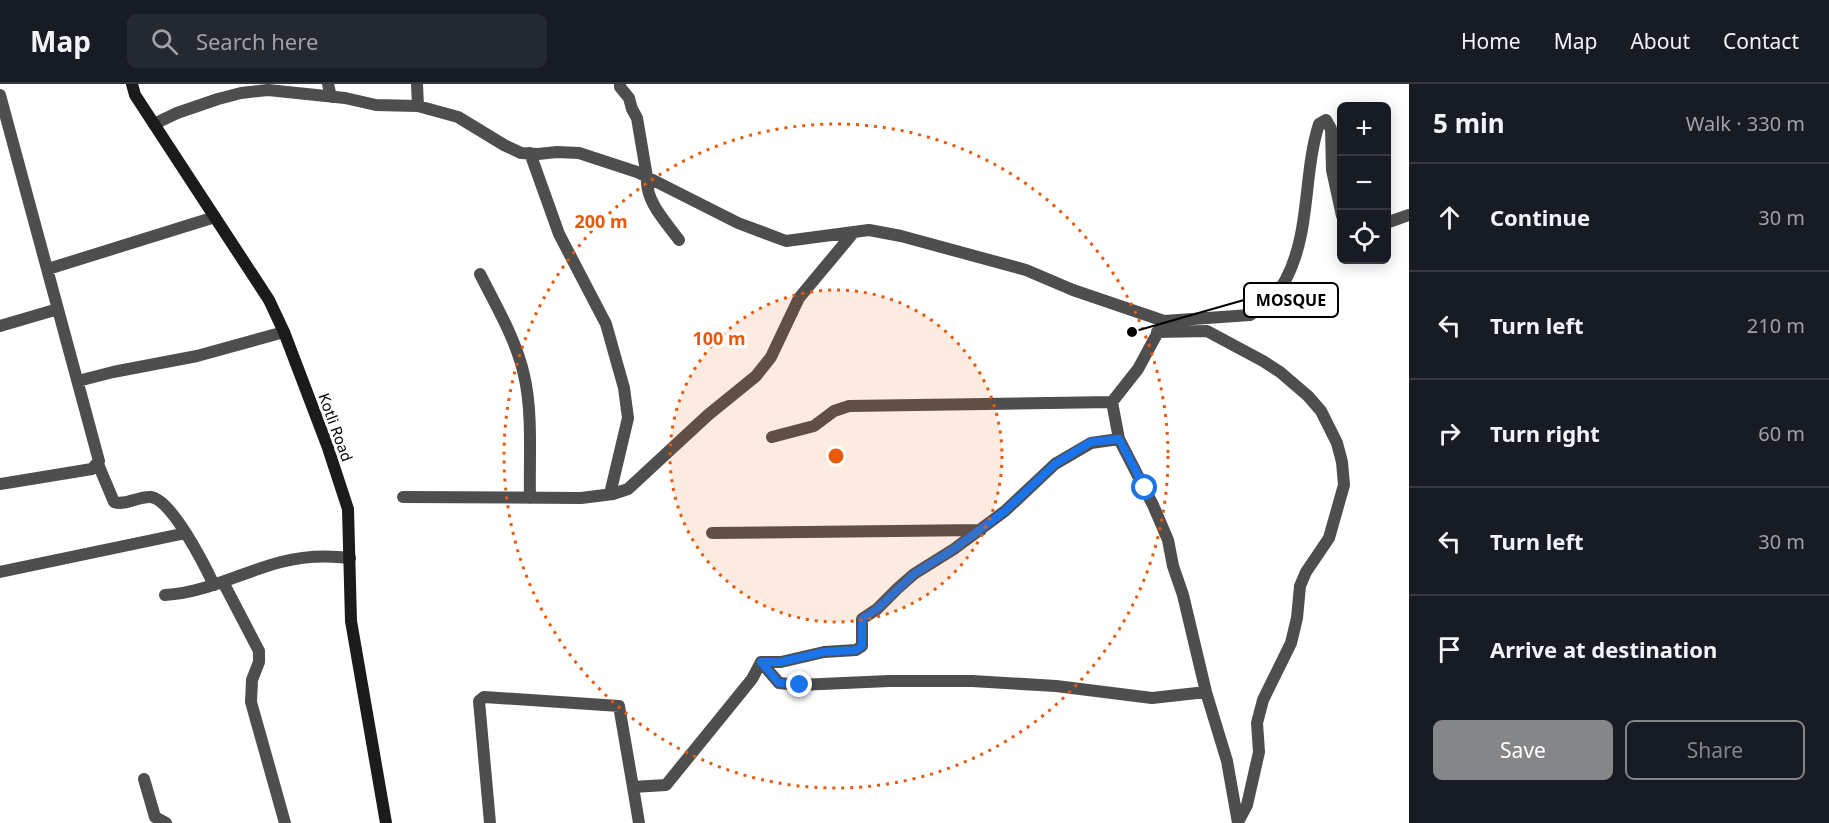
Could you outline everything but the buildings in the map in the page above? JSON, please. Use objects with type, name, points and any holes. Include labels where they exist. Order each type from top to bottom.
[{"type":"main road","name":"Kotli Road","points":[[132,84],[135,95],[270,300],[327,446],[348,509],[351,621],[386,823]]},
{"type":"street","points":[[417,84],[418,106]]},
{"type":"street","points":[[620,84],[637,118],[647,177],[646,186],[650,199],[679,240]]},
{"type":"street","points":[[154,124],[202,104],[241,93],[268,90],[329,90],[375,105],[418,106],[458,117],[521,153],[579,153],[647,177],[738,223],[786,242],[869,230],[901,236],[1026,270],[1160,326],[1207,330],[1280,372],[1308,396],[1321,411],[1337,443],[1342,462],[1344,485],[1329,538],[1306,572],[1300,586],[1297,618],[1291,643],[1263,700],[1257,723],[1258,752],[1247,805],[1238,823]]},
{"type":"street","points":[[0,95],[78,381],[98,464],[114,502],[119,504],[147,497],[154,498],[165,506],[219,583],[260,651],[260,662],[252,680],[250,702],[285,823]]},
{"type":"street","points":[[1160,326],[1250,315],[1262,307],[1286,281],[1297,249],[1305,213],[1314,138],[1319,124],[1326,120],[1332,129],[1332,170],[1340,210]]},
{"type":"street","points":[[530,153],[559,234],[606,324],[624,388],[628,418],[610,494]]},
{"type":"street","points":[[1391,221],[1409,215]]},
{"type":"street","points":[[48,269],[215,217]]},
{"type":"street","points":[[403,497],[581,498],[628,489],[708,415],[756,376],[771,357],[799,298],[854,232]]},
{"type":"street","points":[[480,274],[518,352],[524,374],[528,411],[530,498]]},
{"type":"street","points":[[0,326],[58,309]]},
{"type":"street","points":[[1160,326],[1138,369],[1112,402],[1119,439],[1168,540],[1206,692],[1227,761],[1238,823]]},
{"type":"street","points":[[78,381],[197,356],[284,332]]},
{"type":"street","points":[[772,437],[814,426],[834,411],[849,406],[1112,402]]},
{"type":"street","points":[[761,662],[781,662],[824,652],[856,650],[862,646],[862,619],[877,609],[914,574],[981,530],[1055,464],[1091,442],[1119,439]]},
{"type":"street","points":[[0,484],[92,469],[98,464]]},
{"type":"street","points":[[711,533],[981,530]]},
{"type":"street","points":[[0,572],[186,533]]},
{"type":"street","points":[[165,595],[179,594],[219,583],[281,562],[325,555],[350,558]]},
{"type":"street","points":[[761,662],[779,683],[800,685],[889,681],[972,681],[1056,686],[1152,698],[1206,692]]},
{"type":"street","points":[[633,787],[666,785],[752,679],[761,662]]},
{"type":"street","points":[[490,823],[479,701],[484,697],[619,706],[639,823]]},
{"type":"street","points":[[144,779],[155,817],[166,823]]},
{"type":"place","name":"MOSQUE","points":[[1132,332]]},
{"type":"route","points":[[800,685],[779,683],[761,662],[781,662],[824,652],[856,650],[862,646],[862,619],[877,609],[914,574],[954,549],[1005,511],[1055,464],[1091,442],[1119,439],[1145,488]]}]
